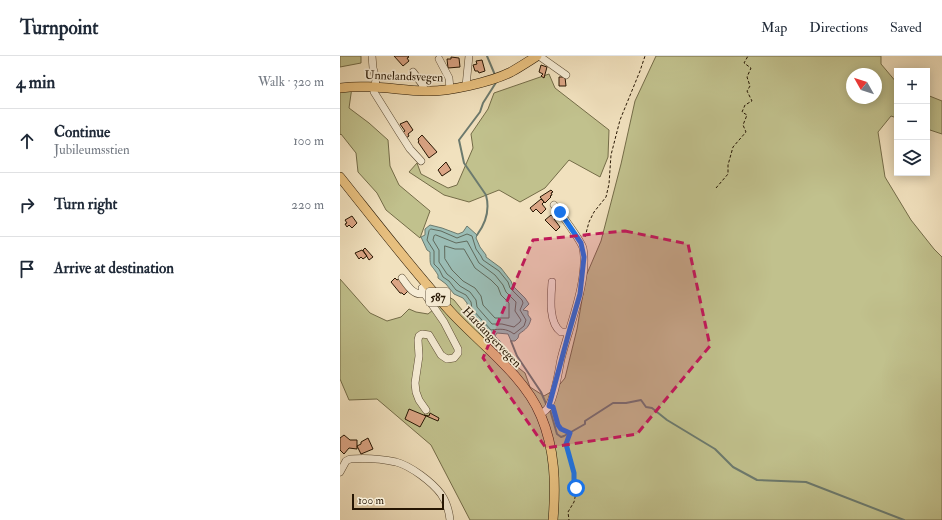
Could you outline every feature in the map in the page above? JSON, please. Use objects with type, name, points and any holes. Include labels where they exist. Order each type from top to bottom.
[{"type":"main road","name":"Unnelandsvegen","points":[[340,88],[375,87],[425,91],[450,89],[466,86],[511,72],[538,56]]},
{"type":"main road","name":"Hardangervegen","points":[[340,177],[460,322],[520,382],[540,414],[548,434],[553,458],[555,486],[553,520]]},
{"type":"street","points":[[372,56],[376,78],[374,90],[375,95],[403,138],[421,161]]},
{"type":"street","points":[[466,86],[469,56]]},
{"type":"street","points":[[538,56],[566,75]]},
{"type":"street","points":[[439,59],[449,78],[450,89]]},
{"type":"street","points":[[413,72],[422,84],[425,91]]},
{"type":"street","points":[[540,414],[547,410],[549,406],[580,294],[584,257],[583,247],[554,205]]},
{"type":"street","points":[[402,278],[415,293],[424,293]]},
{"type":"street","points":[[552,282],[552,312],[556,327],[561,332],[569,332]]},
{"type":"street","points":[[426,410],[419,400],[415,383],[419,356],[419,336],[422,334],[429,335],[441,355],[447,359],[454,358],[458,353],[458,349],[444,322],[424,293],[422,288],[427,284]]},
{"type":"street","points":[[340,456],[346,461]]},
{"type":"street","points":[[346,461],[357,459],[388,461],[397,462],[410,468],[441,493],[445,501],[450,520]]},
{"type":"street","points":[[340,472],[346,461]]},
{"type":"path","points":[[583,247],[589,222],[594,212],[606,197],[609,184],[611,155],[620,120],[624,106],[640,71],[644,56]]},
{"type":"path","points":[[716,188],[728,174],[728,164],[733,147],[746,132],[743,125],[747,115],[742,112],[745,105],[752,101],[747,91],[750,86],[747,77],[751,68],[744,63],[748,56]]},
{"type":"path","points":[[549,406],[553,407],[558,425],[561,429],[570,433],[566,444],[574,473],[576,493],[574,502],[568,512],[569,520]]},
{"type":"highlighted area","points":[[625,231],[688,244],[710,346],[637,434],[546,448],[483,358],[533,240]]},
{"type":"green space","points":[[340,56],[361,56],[361,63],[340,67]]},
{"type":"green space","points":[[656,56],[881,56],[881,64],[894,79],[894,117],[891,116],[878,132],[885,177],[911,220],[942,257],[942,520],[470,520],[431,445],[377,399],[349,400],[340,379],[340,279],[370,313],[387,321],[401,317],[409,309],[428,314],[439,305],[444,294],[454,300],[470,320],[482,331],[495,349],[525,373],[530,387],[544,396],[556,389],[565,378],[577,329],[586,276],[601,241],[621,164],[635,101]]},
{"type":"green space","points":[[549,74],[555,88],[609,130],[608,157],[600,177],[569,160],[545,188],[520,202],[499,190],[469,202],[444,195],[409,172],[417,163],[421,174],[448,188],[457,185],[473,148],[471,134],[488,109],[494,93]]},
{"type":"green space","points":[[340,86],[352,87],[349,108],[388,140],[390,166],[399,185],[430,211],[420,238],[386,210],[377,193],[358,172],[356,153],[341,134],[340,135]]},
{"type":"green space","points":[[930,96],[942,101],[942,134],[930,130]]},
{"type":"water","points":[[430,225],[458,234],[463,232],[467,226],[477,235],[476,238],[486,257],[501,268],[513,286],[525,298],[529,304],[523,310],[528,311],[528,315],[531,319],[528,326],[519,334],[515,341],[511,341],[508,334],[497,333],[495,336],[501,342],[499,345],[468,311],[467,303],[463,298],[454,294],[446,284],[438,278],[438,275],[430,263],[430,252],[427,250],[421,237],[425,235],[425,229]]},
{"type":"building","points":[[394,56],[408,56],[409,57],[407,58],[409,61],[403,66]]},
{"type":"building","points":[[451,57],[459,58],[460,67],[448,68],[447,59],[451,59]]},
{"type":"building","points":[[482,60],[485,71],[479,73],[478,71],[475,71],[473,65],[477,64],[476,61]]},
{"type":"building","points":[[541,65],[547,67],[544,78],[541,76],[543,74],[539,72]]},
{"type":"building","points":[[434,77],[435,81],[427,82],[426,79]]},
{"type":"building","points":[[559,77],[565,77],[566,86],[559,86]]},
{"type":"building","points":[[407,121],[413,130],[406,138],[402,133],[405,131],[400,124]]},
{"type":"building","points":[[422,135],[437,152],[429,158],[418,142],[418,139]]},
{"type":"building","points":[[446,162],[451,170],[442,176],[438,170]]},
{"type":"building","points":[[551,190],[553,192],[551,193],[552,195],[545,203],[540,197]]},
{"type":"building","points":[[541,199],[544,202],[542,204],[546,209],[541,214],[536,209],[533,212],[530,208]]},
{"type":"building","points":[[551,215],[555,218],[554,219],[560,227],[556,231],[545,220]]},
{"type":"building","points":[[352,216],[357,223],[352,228],[349,225],[347,227],[345,220]]},
{"type":"building","points":[[365,248],[373,257],[369,260],[363,250]]},
{"type":"building","points":[[362,250],[367,256],[363,259],[361,257],[359,259],[355,253]]},
{"type":"building","points":[[395,278],[397,280],[399,279],[407,288],[408,291],[404,295],[400,293],[391,282]]},
{"type":"building","points":[[409,409],[426,416],[420,427],[405,419]]},
{"type":"building","points":[[430,413],[439,418],[438,421],[424,415],[429,416]]},
{"type":"building","points":[[344,435],[350,440],[357,440],[357,449],[349,448],[344,454],[340,450],[340,438]]},
{"type":"building","points":[[368,438],[373,449],[361,454],[357,446]]},
{"type":"waterway","points":[[487,56],[495,75]]},
{"type":"waterway","points":[[477,235],[483,226],[486,216],[488,206],[486,195],[464,163],[459,140],[480,112],[483,103],[497,81]]},
{"type":"waterway","points":[[511,341],[517,356],[541,392],[547,406]]},
{"type":"waterway","points":[[550,410],[557,434],[561,437],[585,424],[585,421],[613,403],[626,403],[641,400],[646,407],[652,408],[667,420],[715,449],[733,467],[757,480],[806,482],[904,520]]},
{"type":"route","points":[[560,212],[581,243],[584,257],[580,294],[574,311],[549,406],[553,407],[558,425],[561,429],[570,433],[566,444],[570,455],[576,488]]}]
